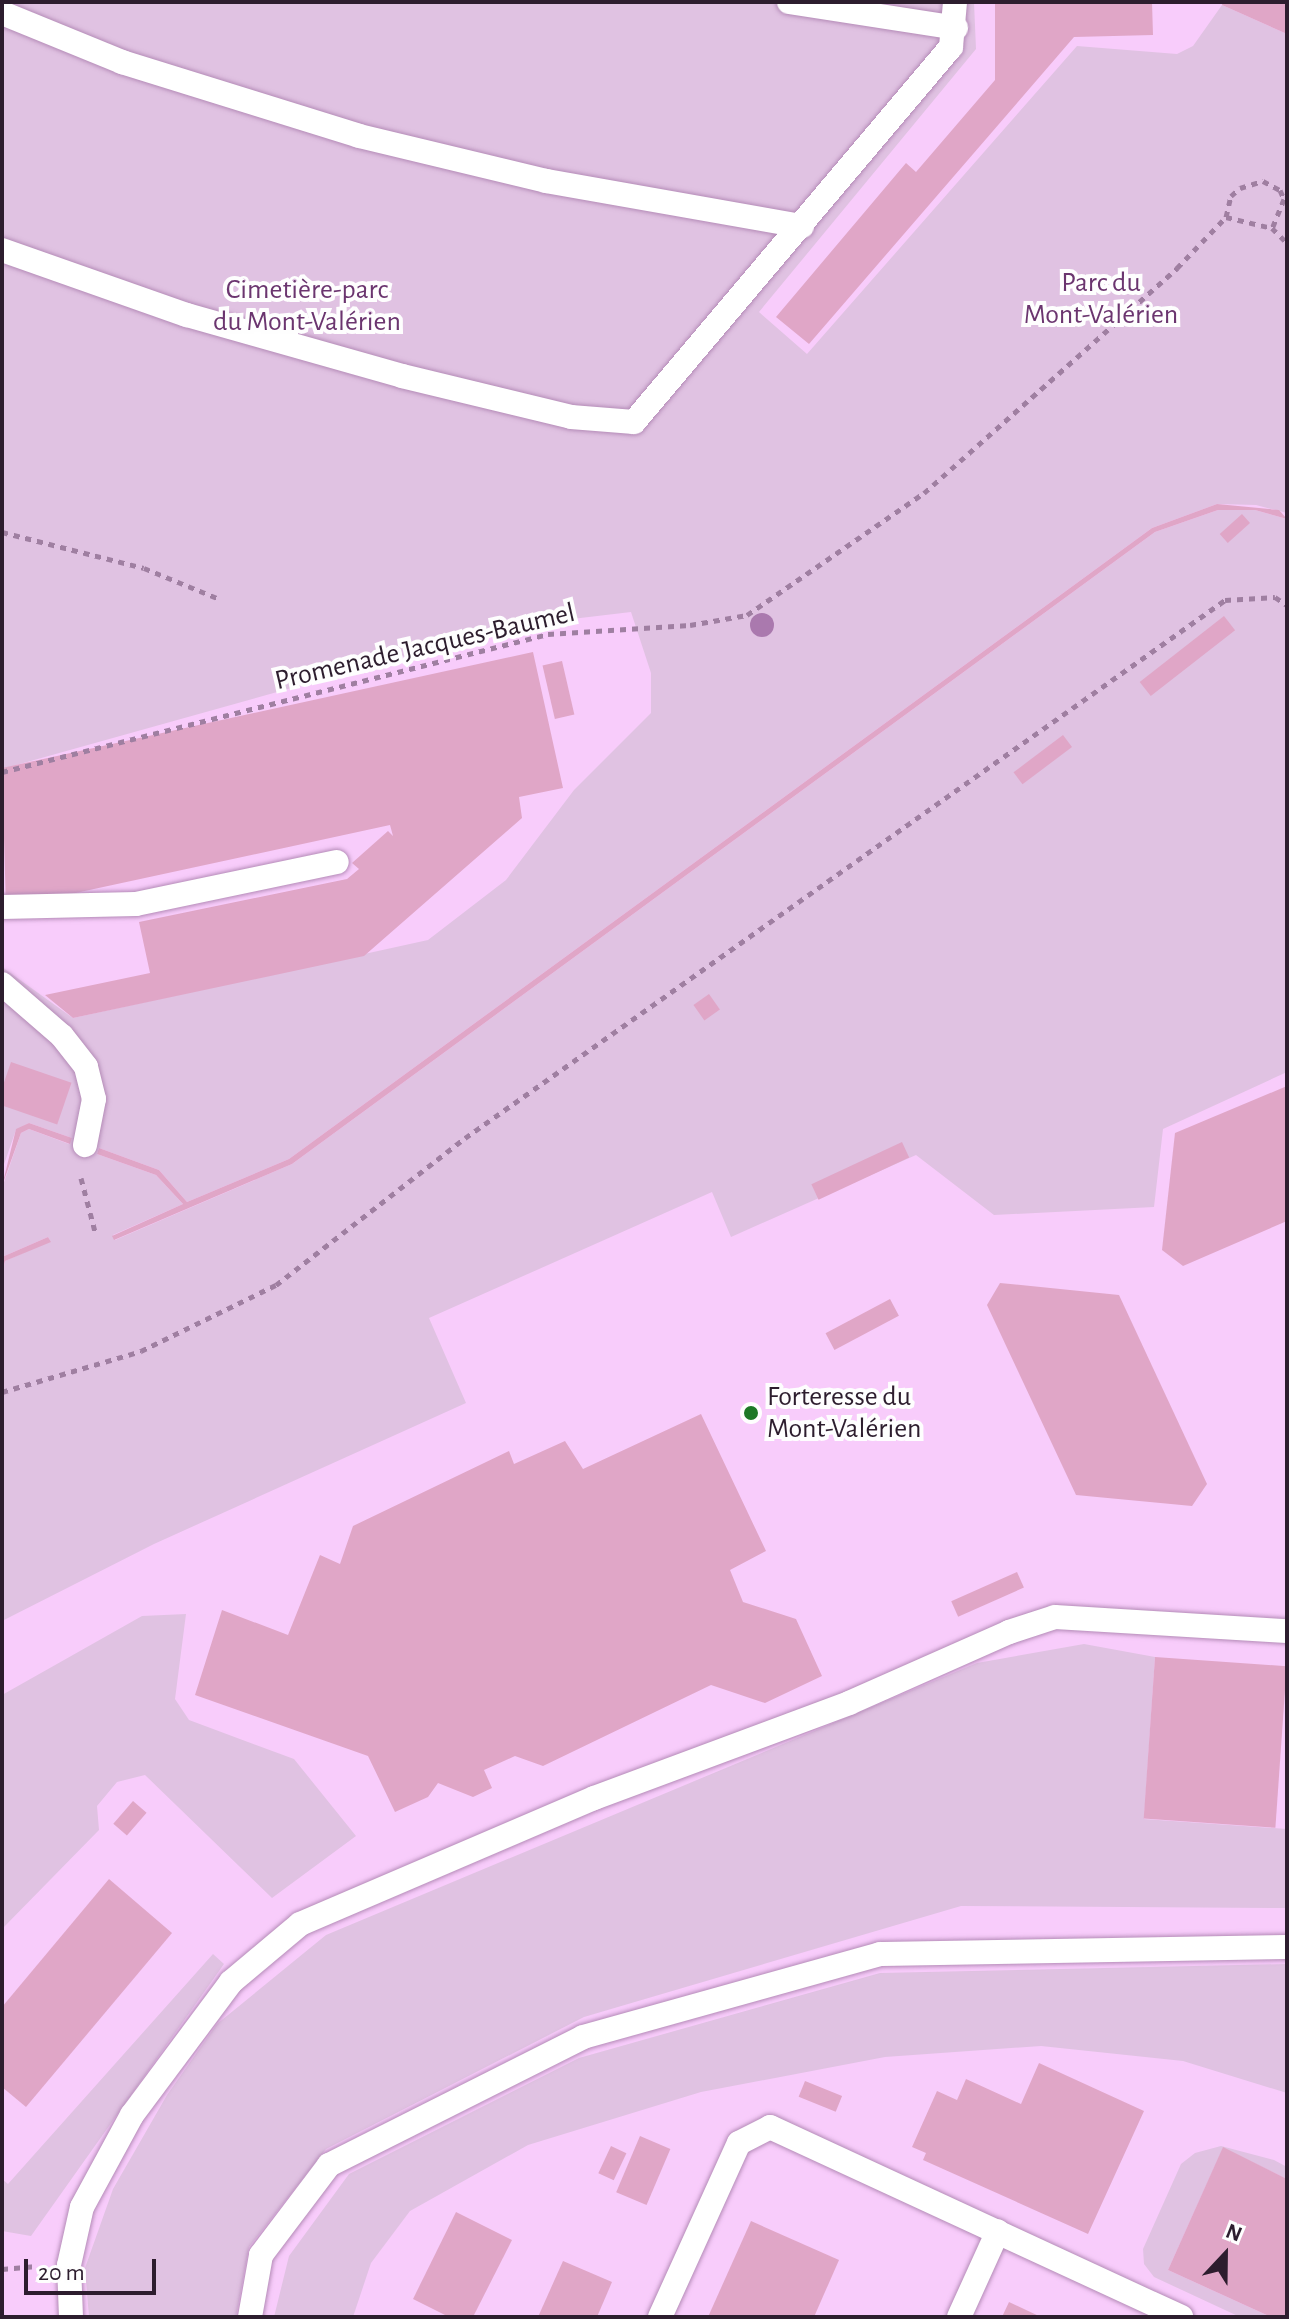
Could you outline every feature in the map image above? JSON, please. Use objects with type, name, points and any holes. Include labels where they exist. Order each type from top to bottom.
[{"type":"lane","points":[[789,2],[956,28]]},
{"type":"lane","points":[[2,250],[187,315],[402,376],[571,417],[634,422],[951,47],[956,28],[955,2]]},
{"type":"lane","points":[[2,13],[122,62],[359,136],[546,181],[802,226]]},
{"type":"lane","points":[[2,907],[136,904],[337,862]]},
{"type":"lane","points":[[2,984],[62,1036],[86,1067],[94,1099],[85,1145]]},
{"type":"lane","points":[[71,2317],[69,2265],[82,2207],[132,2115],[231,1982],[300,1924],[594,1798],[849,1703],[1009,1632],[1055,1617],[1287,1631]]},
{"type":"lane","points":[[250,2317],[261,2255],[329,2165],[583,2037],[880,1954],[1287,1947]]},
{"type":"lane","points":[[660,2317],[739,2143],[770,2127],[1181,2317]]},
{"type":"lane","points":[[959,2317],[998,2231]]},
{"type":"path","name":"Promenade Jacques-Baumel","points":[[2,772],[548,634],[690,625],[747,615],[924,493],[1177,268],[1226,217],[1226,206],[1240,188],[1263,181],[1280,190],[1284,199],[1272,228]]},
{"type":"path","points":[[1226,217],[1272,228],[1287,243]]},
{"type":"path","points":[[2,532],[144,568],[217,598]]},
{"type":"path","points":[[2,1392],[141,1351],[276,1285],[465,1138],[1225,600],[1275,597],[1287,605]]},
{"type":"path","points":[[85,1145],[81,1178],[96,1235]]},
{"type":"green space","points":[[2,2],[974,2],[976,49],[759,312],[807,354],[1077,46],[1177,54],[1193,46],[1222,5],[1287,34],[1287,513],[1256,505],[1217,504],[1152,528],[289,1159],[187,1202],[159,1170],[99,1148],[97,1154],[156,1175],[183,1204],[113,1235],[115,1240],[292,1164],[1155,532],[1218,510],[1255,510],[1287,519],[1287,1072],[1163,1129],[1154,1207],[994,1215],[916,1155],[731,1237],[712,1192],[429,1318],[466,1403],[154,1544],[2,1621],[2,1273],[5,1261],[50,1241],[48,1237],[2,1257],[2,1188],[21,1133],[29,1129],[69,1144],[72,1138],[29,1123],[16,1130],[2,1170],[2,967],[73,1018],[428,940],[506,880],[574,790],[651,713],[651,673],[631,612],[513,626],[2,769]]},
{"type":"green space","points":[[186,1614],[175,1699],[189,1720],[294,1759],[356,1836],[272,1898],[145,1775],[117,1782],[97,1806],[99,1830],[2,1929],[2,1695],[142,1616]]},
{"type":"green space","points":[[1084,1644],[1155,1657],[1144,1819],[1287,1829],[1287,1908],[961,1906],[584,2017],[326,2149],[249,2247],[236,2317],[89,2317],[85,2268],[113,2189],[167,2095],[217,2024],[326,1935],[977,1663]]},
{"type":"green space","points":[[213,1954],[224,1964],[31,2236],[2,2231],[2,2179],[8,2184]]},
{"type":"green space","points":[[1287,1964],[1287,2093],[1183,2061],[1041,2046],[885,2057],[701,2092],[528,2145],[410,2211],[371,2263],[353,2317],[274,2317],[289,2256],[349,2174],[579,2058],[880,1973]]},
{"type":"green space","points":[[1221,2146],[1274,2160],[1287,2167],[1287,2179],[1223,2148],[1168,2270],[1271,2317],[1240,2317],[1154,2277],[1144,2264],[1143,2249],[1181,2164],[1195,2153]]},
{"type":"building","points":[[995,2],[1152,2],[1153,35],[1074,37],[809,344],[776,317],[906,163],[916,172],[995,80]]},
{"type":"building","points":[[1223,2],[1287,2],[1287,34],[1222,5]]},
{"type":"building","points":[[1217,504],[1279,510],[1287,519],[1255,510],[1218,510],[1155,532],[292,1164],[114,1240],[112,1236],[183,1204],[156,1175],[97,1154],[99,1148],[159,1170],[187,1202],[289,1159],[1152,528]]},
{"type":"building","points":[[1242,514],[1250,523],[1228,543],[1220,534]]},
{"type":"building","points":[[1224,616],[1235,630],[1151,696],[1140,682]]},
{"type":"building","points":[[533,652],[563,788],[519,797],[522,818],[364,956],[73,1018],[45,995],[150,973],[139,922],[347,879],[359,869],[352,863],[388,831],[393,836],[390,825],[6,908],[2,768]]},
{"type":"building","points":[[562,661],[574,715],[555,719],[543,665]]},
{"type":"building","points":[[1063,735],[1072,747],[1023,784],[1013,772]]},
{"type":"building","points":[[709,994],[720,1010],[704,1020],[693,1005]]},
{"type":"building","points":[[11,1062],[72,1083],[57,1124],[2,1105],[2,1088]]},
{"type":"building","points":[[1287,1086],[1287,1221],[1183,1266],[1162,1250],[1175,1133]]},
{"type":"building","points":[[29,1123],[72,1138],[70,1144],[29,1129],[21,1133],[2,1186],[16,1129]]},
{"type":"building","points":[[902,1142],[909,1157],[819,1200],[811,1184]]},
{"type":"building","points":[[48,1237],[51,1242],[5,1261],[2,1273],[2,1257]]},
{"type":"building","points":[[1000,1283],[1119,1295],[1207,1484],[1192,1506],[1076,1495],[987,1305]]},
{"type":"building","points":[[890,1299],[899,1316],[834,1350],[826,1333]]},
{"type":"building","points":[[701,1414],[766,1551],[730,1570],[743,1602],[796,1619],[822,1676],[765,1703],[711,1685],[543,1766],[515,1756],[484,1770],[492,1788],[473,1797],[438,1783],[428,1797],[395,1812],[368,1756],[195,1695],[222,1610],[288,1635],[320,1555],[340,1564],[353,1526],[509,1451],[514,1464],[565,1441],[583,1469]]},
{"type":"building","points":[[1017,1572],[1024,1588],[958,1617],[951,1601]]},
{"type":"building","points":[[1155,1657],[1287,1666],[1275,1828],[1144,1819]]},
{"type":"building","points":[[133,1801],[147,1813],[127,1835],[113,1824]]},
{"type":"building","points":[[109,1879],[172,1933],[26,2107],[2,2087],[2,2007]]},
{"type":"building","points":[[1039,2063],[1144,2111],[1088,2234],[923,2160],[926,2153],[912,2147],[937,2091],[957,2100],[966,2079],[1021,2104]]},
{"type":"building","points":[[805,2081],[842,2096],[836,2112],[799,2097]]},
{"type":"building","points":[[640,2136],[670,2149],[647,2205],[616,2192]]},
{"type":"building","points":[[611,2146],[626,2153],[614,2180],[598,2173]]},
{"type":"building","points":[[1223,2147],[1287,2179],[1287,2317],[1271,2317],[1168,2270]]},
{"type":"building","points":[[456,2212],[512,2240],[473,2317],[449,2317],[413,2299]]},
{"type":"building","points":[[751,2221],[839,2260],[814,2317],[708,2317]]},
{"type":"building","points":[[563,2261],[612,2282],[597,2317],[538,2317]]},
{"type":"building","points":[[1009,2302],[1041,2317],[1002,2317]]},
{"type":"place","name":"Forteresse du Mont-Valérien","points":[[751,1413]]},
{"type":"park label","name":"Parc du Mont-Valérien","points":[[1101,299]]},
{"type":"park label","name":"Cimetière-parc du Mont-Valérien","points":[[307,306]]}]
